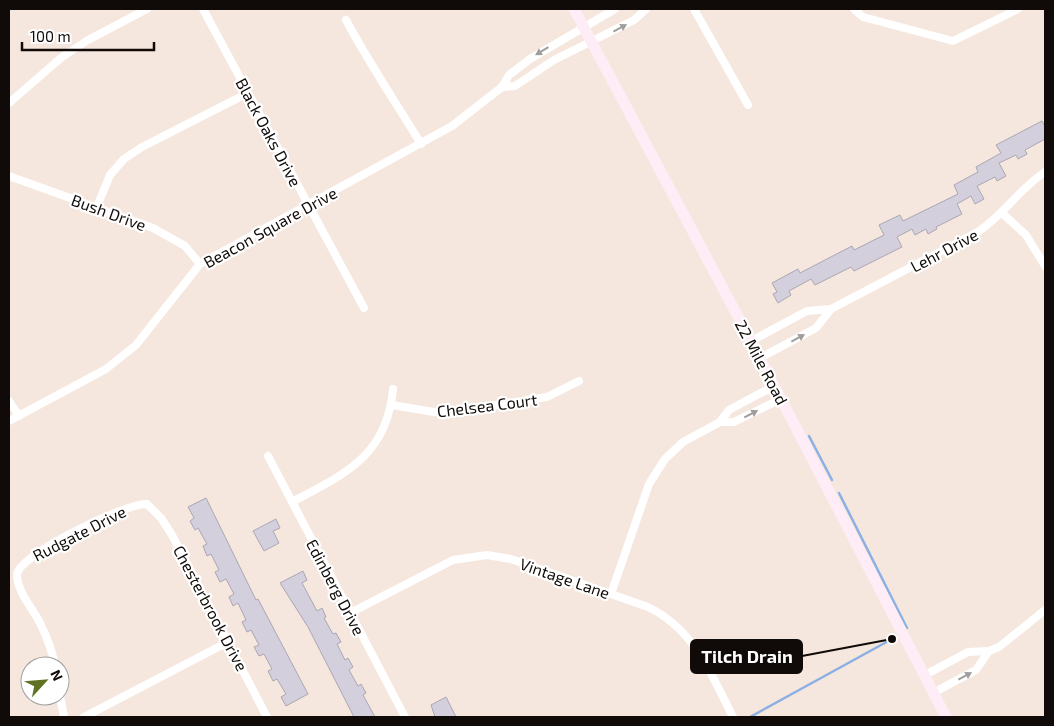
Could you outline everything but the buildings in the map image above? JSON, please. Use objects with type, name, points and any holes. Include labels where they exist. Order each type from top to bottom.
[{"type":"street","points":[[9,104],[62,57],[88,40],[147,9]]},
{"type":"street","name":"Black Oaks Drive","points":[[204,9],[364,308]]},
{"type":"street","name":"22 Mile Road","points":[[574,9],[760,358],[946,717]]},
{"type":"street","name":"Beacon Square Drive","points":[[9,421],[106,369],[136,345],[200,264],[452,126],[502,87],[509,75],[530,59],[615,9]]},
{"type":"street","name":"Beacon Square Drive","points":[[502,87],[515,86],[546,64],[634,20],[646,9]]},
{"type":"street","points":[[694,9],[748,105]]},
{"type":"street","points":[[856,12],[953,41],[1018,9]]},
{"type":"street","points":[[346,20],[364,54],[402,111],[421,144]]},
{"type":"street","points":[[96,209],[110,175],[124,159],[142,147],[248,93]]},
{"type":"street","name":"Lehr Drive","points":[[750,341],[807,312],[830,309],[976,233],[1002,213],[1029,184],[1045,172]]},
{"type":"street","name":"Bush Drive","points":[[9,176],[167,235],[184,246],[200,264]]},
{"type":"street","points":[[1002,213],[1026,235],[1045,266]]},
{"type":"street","name":"Lehr Drive","points":[[760,358],[816,328],[830,309]]},
{"type":"street","name":"Chelsea Court","points":[[392,405],[434,412],[459,411],[547,397],[580,381]]},
{"type":"street","points":[[611,594],[649,484],[658,467],[683,442],[720,422],[728,410],[774,386]]},
{"type":"street","points":[[292,502],[350,470],[368,454],[381,436],[392,405],[394,389]]},
{"type":"street","points":[[720,422],[734,422],[781,399]]},
{"type":"street","points":[[9,401],[19,416]]},
{"type":"street","name":"Edinberg Drive","points":[[268,456],[405,717]]},
{"type":"street","name":"Rudgate Drive","points":[[52,656],[47,636],[19,585],[17,572],[19,566],[37,553],[110,514],[134,505],[147,504]]},
{"type":"street","name":"Chesterbrook Drive","points":[[147,504],[161,518],[172,535],[267,717]]},
{"type":"street","name":"Vintage Lane","points":[[350,613],[443,564],[475,555],[511,559],[658,612],[684,631],[704,660],[733,717]]},
{"type":"street","points":[[933,693],[976,670],[989,652],[1007,641],[1045,610]]},
{"type":"street","points":[[84,717],[228,642]]},
{"type":"street","points":[[925,675],[968,652],[989,652]]},
{"type":"waterway","points":[[809,436],[832,480]]},
{"type":"waterway","points":[[839,493],[907,628]]},
{"type":"waterway","points":[[750,717],[892,639]]},
{"type":"place","name":"Tilch Drain","points":[[892,639]]}]
